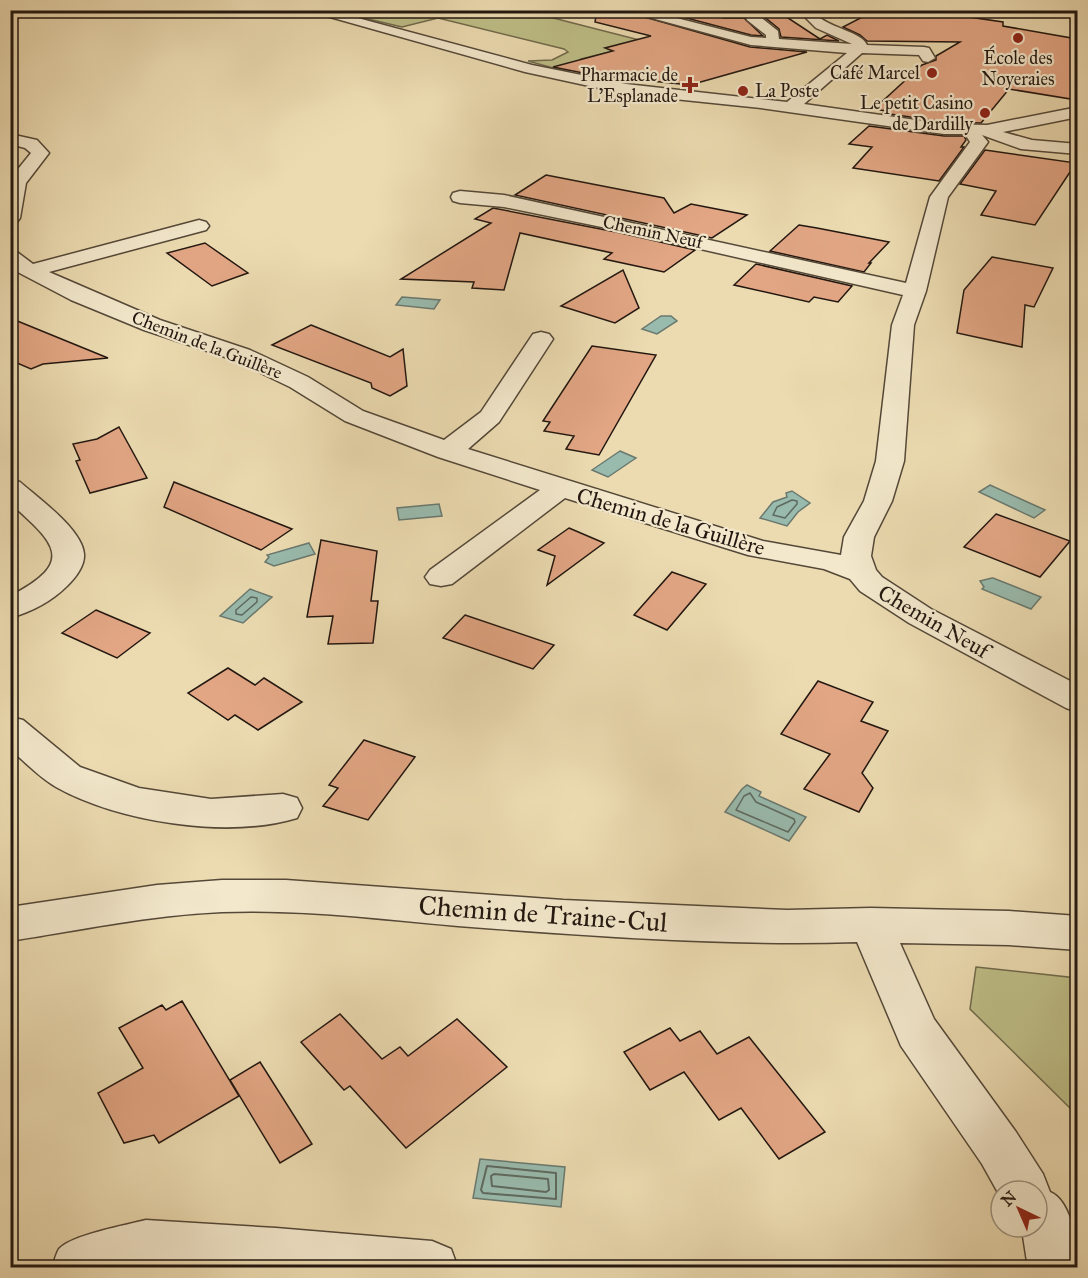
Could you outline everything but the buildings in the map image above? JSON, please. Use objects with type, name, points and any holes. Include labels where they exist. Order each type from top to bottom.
[{"type":"street","points":[[311,10],[530,69],[619,88],[791,107],[986,133],[1018,143],[1077,149]]},
{"type":"street","points":[[628,10],[742,39],[859,50],[924,51],[928,58]]},
{"type":"street","points":[[750,10],[752,17],[773,34],[772,43]]},
{"type":"street","points":[[791,107],[859,50],[861,45],[852,38],[819,24],[812,16],[813,10]]},
{"type":"street","points":[[1062,10],[1077,15]]},
{"type":"street","points":[[986,133],[1077,112]]},
{"type":"street","name":"Chemin Neuf","points":[[956,171],[986,133]]},
{"type":"street","name":"Chemin Neuf","points":[[986,133],[956,171],[939,198],[915,291],[903,325],[890,461],[878,501],[859,537],[856,556],[861,572],[871,584],[920,616],[1077,700]]},
{"type":"street","points":[[10,139],[32,144],[40,153],[17,183],[11,217]]},
{"type":"street","name":"Chemin Neuf","points":[[460,197],[504,201],[621,225],[915,291]]},
{"type":"street","name":"Chemin de la Guillère","points":[[20,263],[199,226]]},
{"type":"street","name":"Chemin de la Guillère","points":[[20,263],[79,295],[152,325],[243,355],[299,382],[354,416],[448,451],[759,549],[830,561],[861,572]]},
{"type":"street","points":[[448,451],[490,417],[541,339]]},
{"type":"street","points":[[10,488],[62,538],[69,550],[69,557],[63,572],[51,586],[10,608]]},
{"type":"street","points":[[441,578],[561,488]]},
{"type":"street","points":[[10,729],[69,777],[115,796],[156,807],[216,812],[262,812],[283,808]]},
{"type":"street","name":"Chemin de Traine-Cul","points":[[10,924],[157,901],[222,896],[286,896],[563,917],[787,927],[871,925],[1009,928],[1077,933]]},
{"type":"street","points":[[871,925],[917,1032],[999,1148],[1018,1179]]},
{"type":"street","points":[[1049,1238],[1055,1268]]},
{"type":"street","points":[[78,1268],[88,1261],[146,1246],[276,1254],[432,1268]]},
{"type":"green space","points":[[334,11],[526,11],[651,43],[606,48],[619,52],[609,52],[581,59],[585,65],[564,71],[528,61],[552,60],[568,52],[564,49],[438,18],[402,27]]},
{"type":"green space","points":[[976,967],[1077,978],[1077,1115],[970,1009]]},
{"type":"water","points":[[402,297],[440,300],[434,309],[396,305]]},
{"type":"water","points":[[661,316],[671,316],[677,321],[657,334],[642,329]]},
{"type":"water","points":[[620,451],[636,458],[608,477],[592,470]]},
{"type":"water","points":[[990,485],[1045,510],[1034,518],[979,492]]},
{"type":"water","points":[[792,491],[810,503],[798,512],[787,526],[760,518],[773,502],[787,497],[786,493]]},
{"type":"water","points":[[439,504],[442,516],[399,520],[397,508]]},
{"type":"water","points":[[309,543],[315,554],[274,566],[265,562],[269,557],[267,555]]},
{"type":"water","points":[[992,578],[1041,597],[1031,609],[982,589],[984,587],[980,581]]},
{"type":"water","points":[[250,589],[272,597],[243,623],[220,616]]},
{"type":"water","points":[[747,785],[761,792],[759,796],[806,817],[789,841],[725,812]]},
{"type":"water","points":[[480,1159],[565,1167],[561,1207],[473,1198]]},
{"type":"place","name":"École des Noyeraies","points":[[1018,38]]},
{"type":"place","name":"Café Marcel","points":[[932,73]]},
{"type":"place","name":"Pharmacie de L'Esplanade","points":[[690,85]]},
{"type":"place","name":"La Poste","points":[[743,91]]},
{"type":"place","name":"Le petit Casino de Dardilly","points":[[985,113]]}]
